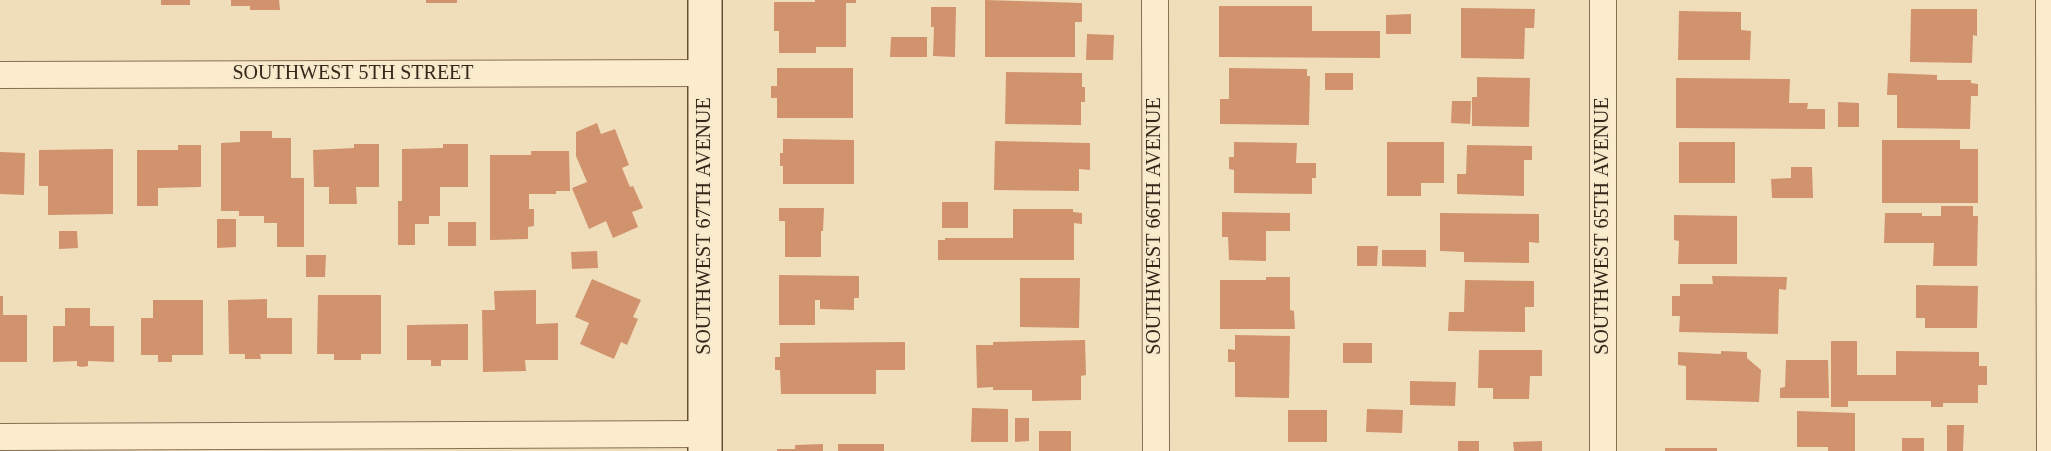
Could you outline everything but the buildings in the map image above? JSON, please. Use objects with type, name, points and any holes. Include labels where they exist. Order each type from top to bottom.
[{"type":"main road","name":"SOUTHWEST 67TH AVENUE","points":[[705,0],[705,443]]},
{"type":"street","name":"SOUTHWEST 66TH AVENUE","points":[[1155,0],[1156,451]]},
{"type":"street","name":"SOUTHWEST 65TH AVENUE","points":[[1603,0],[1603,451]]},
{"type":"street","points":[[2049,0],[2050,451]]},
{"type":"street","name":"SOUTHWEST 5TH STREET","points":[[0,75],[705,73]]},
{"type":"street","points":[[0,437],[705,443]]}]
